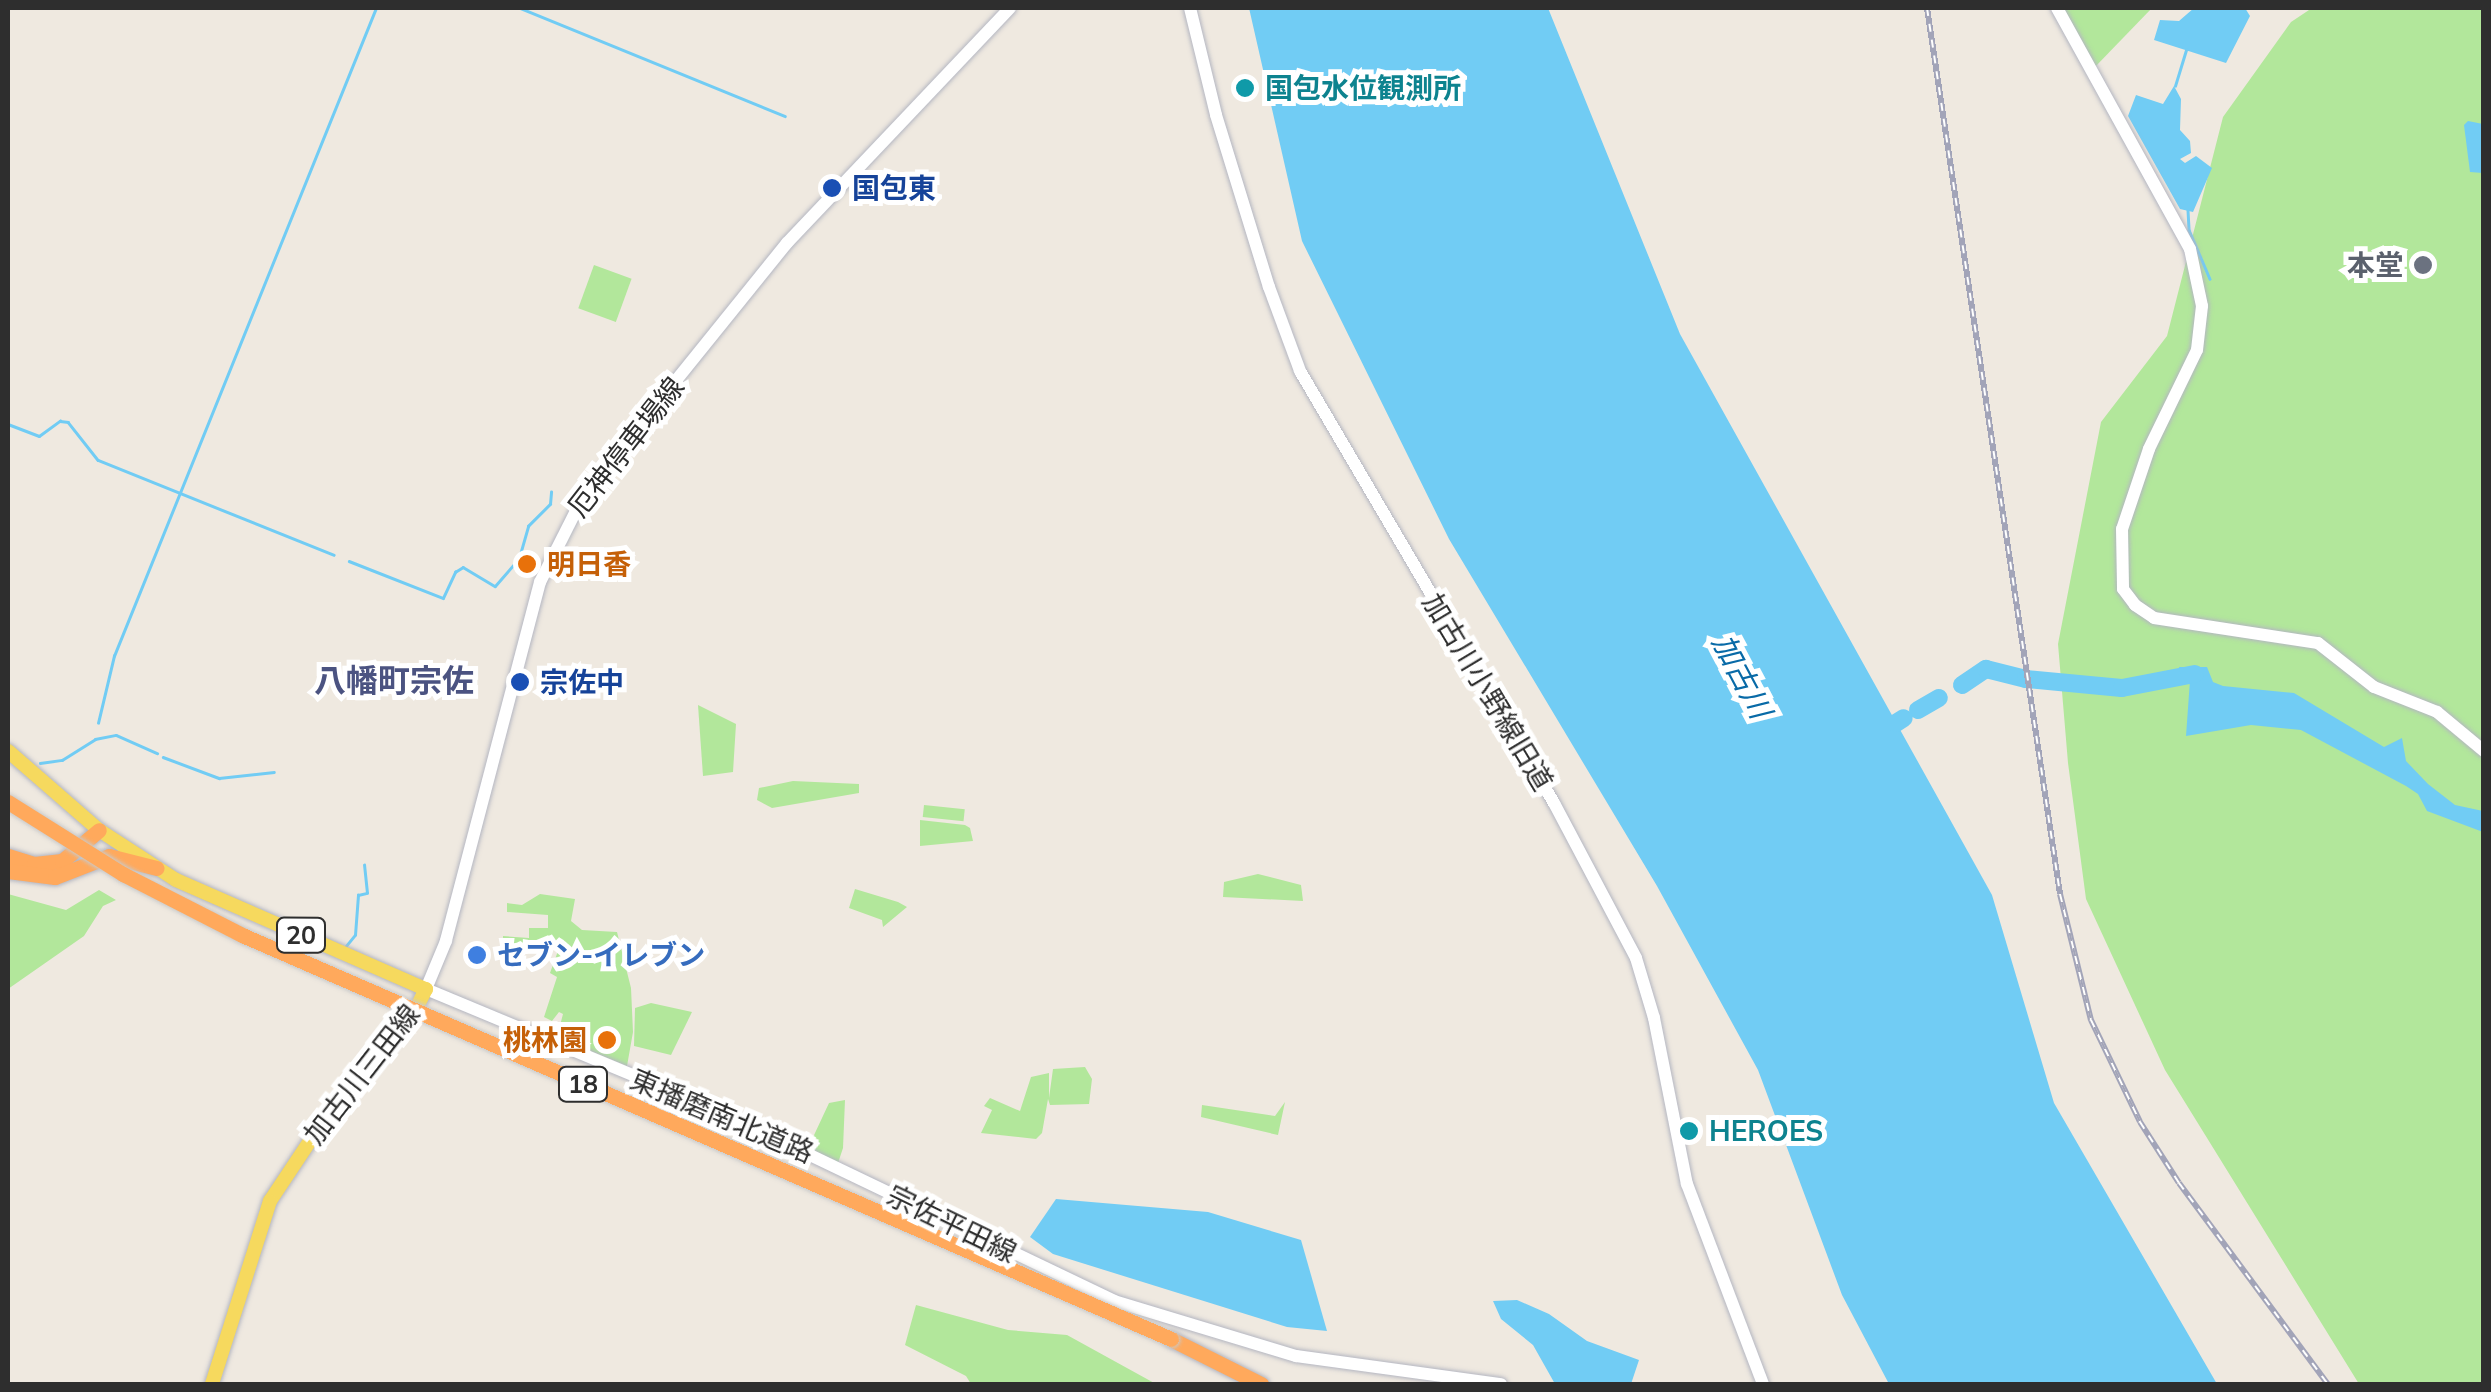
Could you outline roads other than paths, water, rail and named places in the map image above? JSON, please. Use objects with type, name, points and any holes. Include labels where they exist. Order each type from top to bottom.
[{"type":"highway","name":"東播磨南北道路","points":[[8,802],[123,874],[242,935],[1261,1384]]},
{"type":"highway","name":"東播磨南北道路","points":[[8,814],[136,891],[306,972],[1170,1342],[1245,1384]]},
{"type":"highway","points":[[8,856],[34,864],[62,861],[100,830]]},
{"type":"highway","points":[[87,864],[100,830]]},
{"type":"highway","points":[[8,870],[55,877],[115,856],[156,868]]},
{"type":"main road","name":"加古川三田線","points":[[8,751],[100,830],[156,868],[426,989],[411,1018],[312,1138],[270,1201],[212,1384]]},
{"type":"street","name":"厄神停車場線","points":[[426,989],[446,941],[540,582],[578,506],[787,243],[1010,8]]},
{"type":"street","name":"加古川小野線旧道","points":[[1190,8],[1216,115],[1300,371],[1554,804],[1636,958],[1654,1018],[1687,1184],[1763,1384]]},
{"type":"street","points":[[2056,8],[2190,249],[2201,292],[2202,326],[2196,350],[2149,449],[2122,529],[2123,588],[2134,605],[2154,618],[2318,642],[2374,687],[2437,712],[2484,751]]},
{"type":"street","name":"宗佐平田線","points":[[426,989],[716,1110],[1114,1302],[1296,1356],[1501,1384]]},
{"type":"water","name":"加古川","points":[[1249,8],[1548,8],[1680,334],[1992,895],[2054,1103],[2217,1384],[1889,1384],[1842,1295],[1758,1070],[1657,886],[1449,539],[1302,241]]},
{"type":"water","points":[[2194,8],[2245,8],[2250,16],[2226,63],[2154,40],[2160,20],[2179,21]]},
{"type":"water","points":[[2174,86],[2181,99],[2180,130],[2190,141],[2191,153],[2180,159],[2185,163],[2196,156],[2212,168],[2193,212],[2180,209],[2128,116],[2136,95],[2163,104]]},
{"type":"water","points":[[2468,121],[2483,124],[2483,173],[2470,172],[2464,125]]},
{"type":"water","points":[[2179,667],[2207,667],[2213,682],[2223,686],[2294,693],[2384,747],[2402,738],[2406,761],[2428,784],[2455,805],[2483,811],[2483,832],[2427,811],[2418,794],[2406,786],[2301,730],[2251,725],[2186,736],[2190,680],[2181,678]]},
{"type":"water","points":[[1056,1199],[1208,1212],[1301,1240],[1327,1331],[1287,1327],[1053,1254],[1030,1237]]},
{"type":"water","points":[[1517,1300],[1549,1314],[1587,1341],[1639,1360],[1631,1384],[1555,1384],[1533,1345],[1501,1319],[1493,1301]]},
{"type":"waterway","points":[[98,723],[114,656],[376,8]]},
{"type":"waterway","points":[[520,8],[785,116]]},
{"type":"waterway","points":[[2175,86],[2186,50]]},
{"type":"waterway","points":[[2188,210],[2189,230],[2210,279]]},
{"type":"waterway","points":[[8,424],[39,436],[60,421],[68,422],[98,460],[334,555]]},
{"type":"waterway","points":[[349,561],[443,598],[455,572],[463,567],[495,586],[519,558],[528,526],[550,504],[551,492]]},
{"type":"waterway","points":[[1962,685],[1986,669],[2026,679],[2122,688],[2195,674]]},
{"type":"waterway","points":[[1918,710],[1939,698]]},
{"type":"waterway","points":[[1896,723],[1904,718]]},
{"type":"waterway","points":[[40,763],[62,760],[95,739],[116,735],[157,753]]},
{"type":"waterway","points":[[163,757],[219,778],[274,772]]},
{"type":"waterway","points":[[346,946],[355,935],[358,895],[367,893],[364,865]]},
{"type":"railway","points":[[1927,8],[2060,894],[2091,1020],[2140,1122],[2179,1183],[2328,1384]]},
{"type":"place","name":"国包水位観測所","points":[[1245,88]]},
{"type":"place","name":"国包東","points":[[832,188]]},
{"type":"place","name":"本堂","points":[[2423,265]]},
{"type":"place","name":"明日香","points":[[527,564]]},
{"type":"place","name":"宗佐中","points":[[520,682]]},
{"type":"place","name":"セブン-イレブン","points":[[477,955]]},
{"type":"place","name":"桃林園","points":[[607,1040]]},
{"type":"place","name":"HEROES","points":[[1689,1131]]},
{"type":"district","name":"八幡町宗佐","points":[[394,680]]}]
